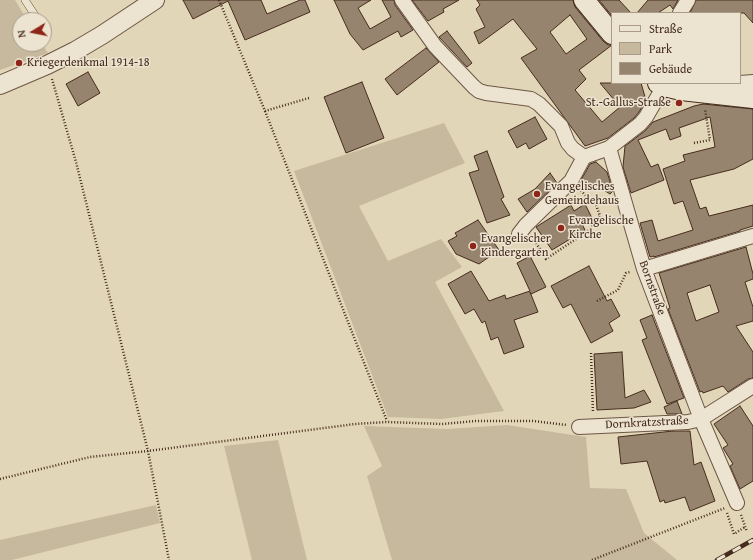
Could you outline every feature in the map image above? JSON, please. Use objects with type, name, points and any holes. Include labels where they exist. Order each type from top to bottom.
[{"type":"main road","points":[[584,0],[611,33]]},
{"type":"main road","points":[[661,85],[702,93],[753,98]]},
{"type":"street","points":[[0,85],[75,51],[155,0]]},
{"type":"street","points":[[402,0],[435,46],[474,87],[479,91],[486,93],[531,99],[539,104],[560,126],[568,143],[573,149],[584,156]]},
{"type":"street","points":[[681,12],[688,0]]},
{"type":"street","points":[[741,83],[753,82]]},
{"type":"street","points":[[702,93],[706,88],[714,85],[726,84]]},
{"type":"street","points":[[522,230],[571,181],[584,156],[609,148],[640,124],[653,106],[661,85]]},
{"type":"street","name":"Bornstraße","points":[[609,148],[644,269],[702,419],[731,506]]},
{"type":"street","points":[[644,269],[753,236]]},
{"type":"street","name":"Dornkratzstraße","points":[[579,427],[688,422],[702,419],[753,386]]},
{"type":"lane","points":[[25,0],[33,12]]},
{"type":"path","points":[[219,0],[265,111],[387,422]]},
{"type":"path","points":[[47,65],[76,162],[148,451],[169,560]]},
{"type":"path","points":[[694,142],[710,140],[702,93]]},
{"type":"path","points":[[265,111],[309,98]]},
{"type":"path","points":[[522,230],[546,259],[588,231],[600,216],[596,205],[571,181]]},
{"type":"path","points":[[597,301],[618,290],[626,273],[644,269]]},
{"type":"path","points":[[591,353],[594,426]]},
{"type":"path","points":[[0,479],[90,457],[148,451],[355,424],[387,422],[442,424],[476,421],[533,421],[579,427]]},
{"type":"path","points":[[592,560],[731,506],[734,534],[745,527],[747,532]]},
{"type":"green space","points":[[0,0],[15,0],[22,12],[12,12],[12,52],[48,53],[0,70]]},
{"type":"green space","points":[[444,123],[465,163],[359,206],[388,261],[441,239],[462,267],[435,282],[504,411],[441,419],[388,417],[294,171]]},
{"type":"green space","points":[[507,425],[586,437],[590,488],[626,489],[644,533],[677,560],[392,560],[367,476],[382,466],[364,426],[447,429]]},
{"type":"green space","points":[[278,440],[307,560],[252,560],[224,446]]},
{"type":"green space","points":[[156,505],[160,523],[12,560],[0,560],[0,540]]},
{"type":"building","points":[[183,0],[261,0],[267,14],[300,0],[305,0],[310,12],[245,40],[228,1],[193,19]]},
{"type":"building","points":[[334,0],[371,0],[358,8],[370,29],[391,17],[382,0],[394,0],[395,5],[413,30],[401,37],[398,31],[363,50],[350,34]]},
{"type":"building","points":[[412,0],[459,0],[443,9],[444,12],[428,21]]},
{"type":"building","points":[[477,0],[573,0],[575,7],[603,41],[608,45],[611,45],[579,70],[586,79],[575,90],[602,122],[620,107],[600,83],[641,84],[646,100],[634,118],[608,138],[585,146],[521,58],[537,49],[513,19],[479,44],[474,32],[485,27],[476,9],[480,5]],"holes":[[[570,15],[587,39],[566,54],[550,32]]]},
{"type":"building","points":[[599,0],[619,0],[630,12],[611,12],[611,15]]},
{"type":"building","points":[[648,0],[678,0],[673,9],[670,5],[660,12],[638,12]]},
{"type":"building","points":[[696,0],[753,0],[753,23],[744,13],[741,12],[690,12]]},
{"type":"building","points":[[447,31],[472,63],[467,67],[439,37]]},
{"type":"building","points":[[426,48],[439,62],[397,95],[385,79]]},
{"type":"building","points":[[88,72],[100,93],[78,106],[66,84]]},
{"type":"building","points":[[362,82],[384,138],[346,153],[324,97]]},
{"type":"building","points":[[703,104],[753,109],[753,159],[734,169],[690,180],[700,209],[706,207],[709,216],[753,205],[753,226],[650,257],[640,223],[652,220],[658,241],[693,230],[683,201],[674,204],[663,169],[685,161],[683,155],[715,147],[710,117],[679,128],[681,136],[670,140],[666,129],[638,140],[651,167],[658,164],[664,180],[631,193],[623,167],[625,146],[645,131],[653,122]]},
{"type":"building","points":[[535,117],[547,139],[529,149],[526,143],[517,148],[508,131]]},
{"type":"building","points":[[487,151],[504,197],[501,199],[510,215],[487,223],[469,173],[479,170],[474,156]]},
{"type":"building","points":[[596,162],[607,172],[613,191],[610,194],[596,185],[590,188],[580,182],[590,164]]},
{"type":"building","name":"Evangelisches Gemeindehaus","points":[[550,173],[557,183],[527,212],[518,199],[535,189]]},
{"type":"building","name":"Evangelische Kirche","points":[[585,204],[592,218],[582,224],[585,230],[552,250],[536,227],[571,205],[574,211]]},
{"type":"building","name":"Evangelischer Kindergarten","points":[[478,220],[499,250],[479,264],[456,254],[448,241],[457,236],[455,233]]},
{"type":"building","points":[[746,247],[753,274],[753,279],[745,282],[753,307],[753,321],[736,326],[753,352],[753,378],[748,379],[728,392],[723,386],[703,393],[702,391],[700,392],[668,309],[670,308],[659,273]],"holes":[[[710,285],[719,312],[696,321],[687,293]]]},
{"type":"building","points":[[530,256],[546,287],[531,294],[530,292],[538,312],[514,320],[524,347],[504,354],[498,337],[491,340],[485,321],[482,323],[474,309],[465,314],[448,284],[471,271],[489,301],[505,295],[506,299],[530,291],[517,263]]},
{"type":"building","points":[[589,266],[607,301],[611,299],[620,316],[609,323],[613,331],[591,343],[571,304],[563,308],[551,286]]},
{"type":"building","points":[[652,315],[684,398],[667,404],[642,340],[647,338],[640,320]]},
{"type":"building","points":[[622,352],[625,398],[644,390],[651,402],[634,408],[597,410],[594,354]]},
{"type":"building","points":[[677,401],[682,414],[667,414],[664,407]]},
{"type":"building","points":[[740,406],[753,426],[753,481],[740,489],[730,466],[733,464],[723,448],[728,445],[714,424]]},
{"type":"building","points":[[673,431],[690,431],[694,465],[701,462],[715,501],[690,511],[685,497],[665,503],[664,500],[660,502],[647,461],[621,464],[618,437]]},
{"type":"railway","points":[[717,560],[753,540]]},
{"type":"place","name":"Kriegerdenkmal 1914-18","points":[[19,63]]},
{"type":"place","name":"St.-Gallus-Straße","points":[[679,103]]},
{"type":"place","name":"Evangelisches Gemeindehaus","points":[[537,194]]},
{"type":"place","name":"Evangelische Kirche","points":[[561,228]]},
{"type":"place","name":"Evangelischer Kindergarten","points":[[473,246]]}]
